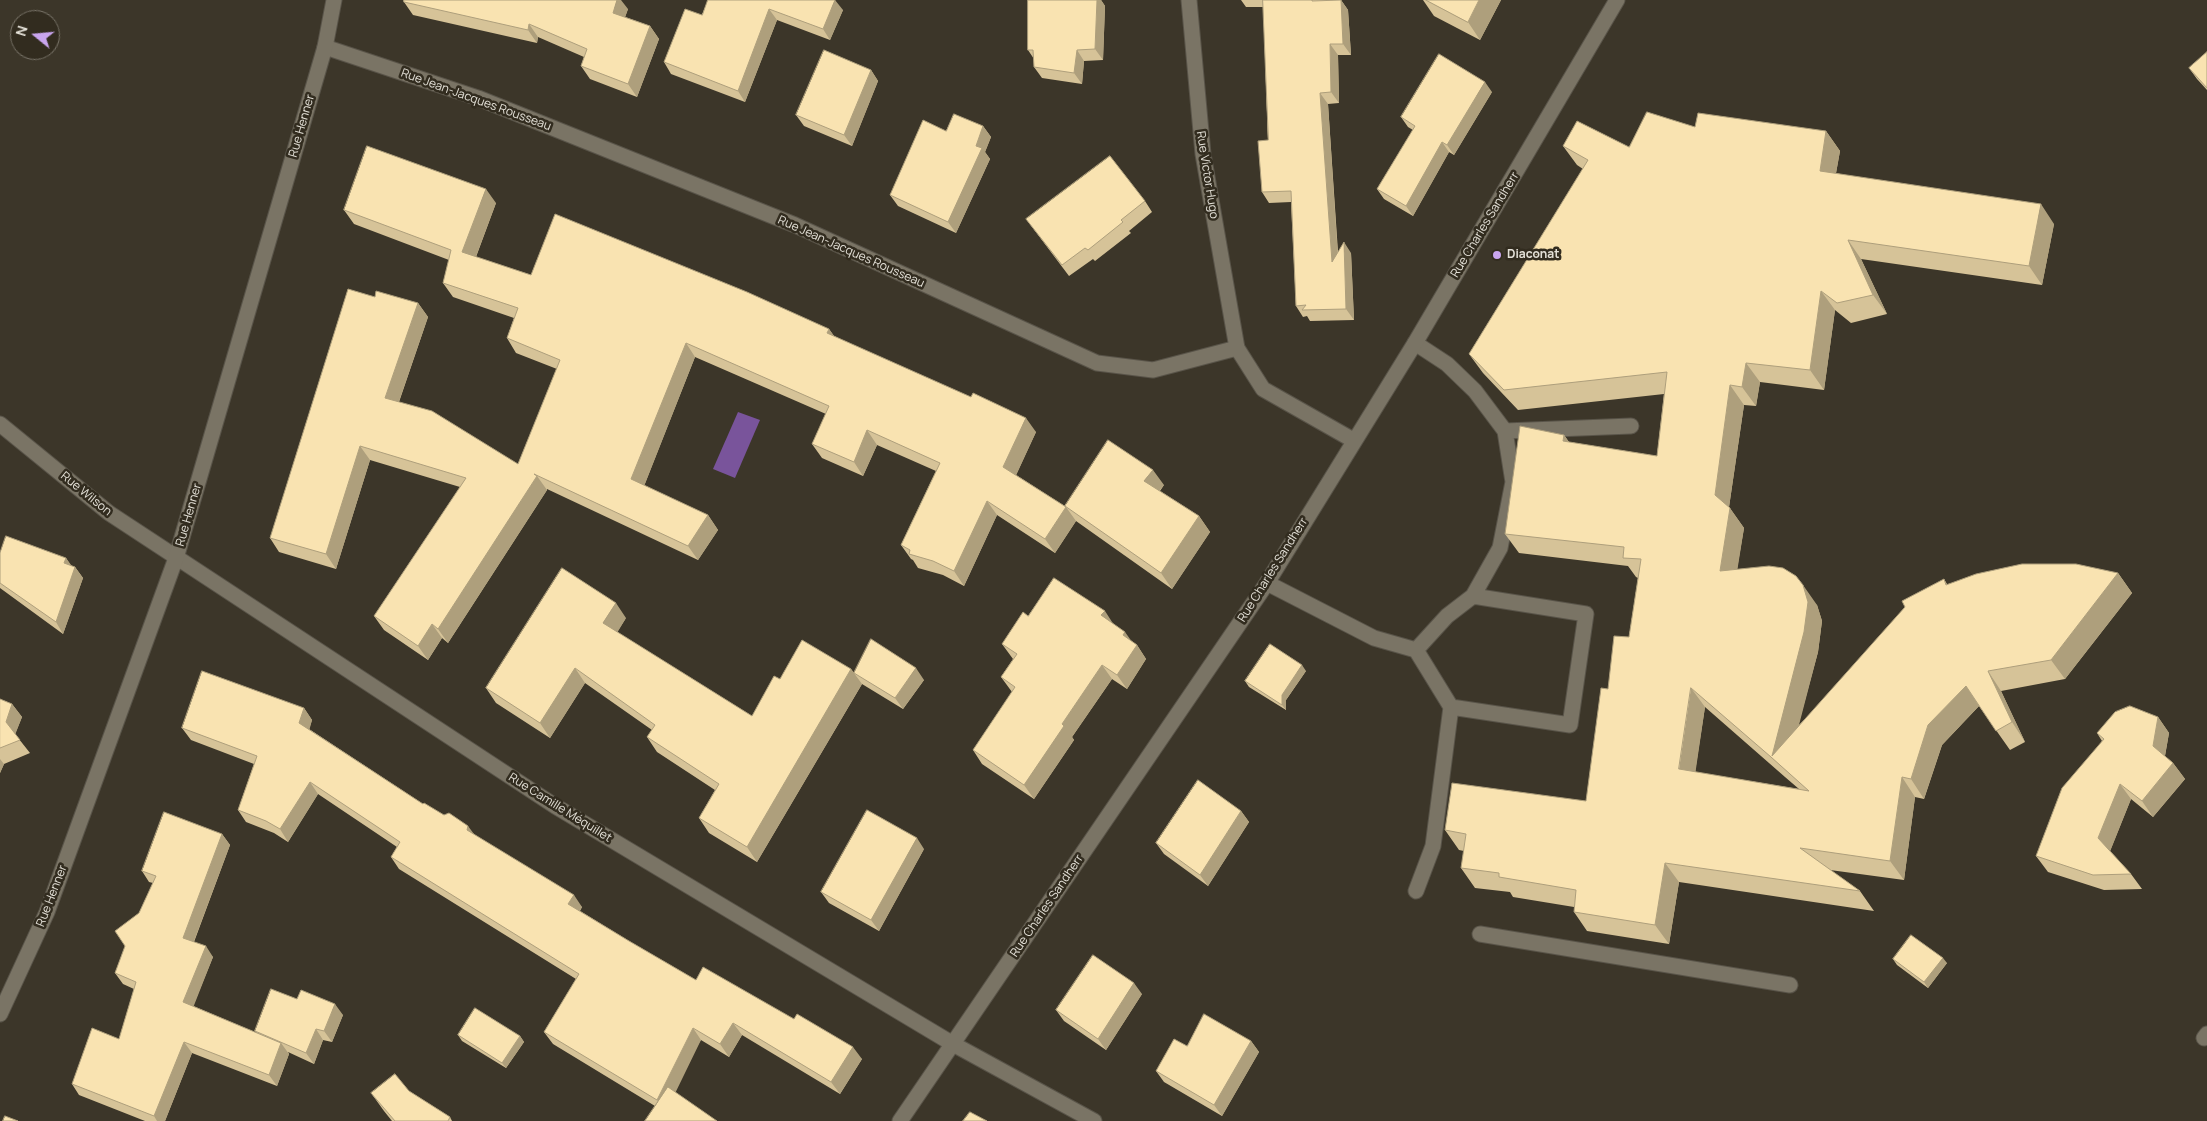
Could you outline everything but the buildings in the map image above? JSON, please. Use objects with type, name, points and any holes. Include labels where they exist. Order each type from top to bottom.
[{"type":"street","name":"Rue Henner","points":[[0,1014],[47,912],[176,558],[325,47],[334,0]]},
{"type":"street","name":"Rue Victor Hugo","points":[[1189,0],[1203,154],[1237,348]]},
{"type":"street","name":"Rue Charles Sandherr","points":[[900,1121],[1267,582],[1353,440],[1415,343],[1617,0]]},
{"type":"street","name":"Rue Jean-Jacques Rousseau","points":[[325,47],[478,98],[795,226],[1097,363],[1153,370],[1237,348]]},
{"type":"street","points":[[1415,343],[1447,364],[1475,391],[1505,431],[1513,482],[1500,548],[1473,596],[1447,616],[1416,650]]},
{"type":"street","points":[[1237,348],[1263,388],[1353,440]]},
{"type":"street","name":"Rue Wilson","points":[[0,424],[109,513],[176,558]]},
{"type":"street","points":[[1505,431],[1631,426]]},
{"type":"street","name":"Rue Camille Méquillet","points":[[176,558],[554,806],[953,1044],[1094,1121]]},
{"type":"street","points":[[1267,582],[1374,638],[1416,650],[1450,707],[1433,846],[1416,891]]},
{"type":"street","points":[[1450,707],[1570,725],[1586,614],[1473,596]]},
{"type":"street","points":[[1480,934],[1790,985]]},
{"type":"shaded area","points":[[738,412],[760,420],[735,478],[713,469]]},
{"type":"place","name":"Diaconat","points":[[1497,255]]}]
